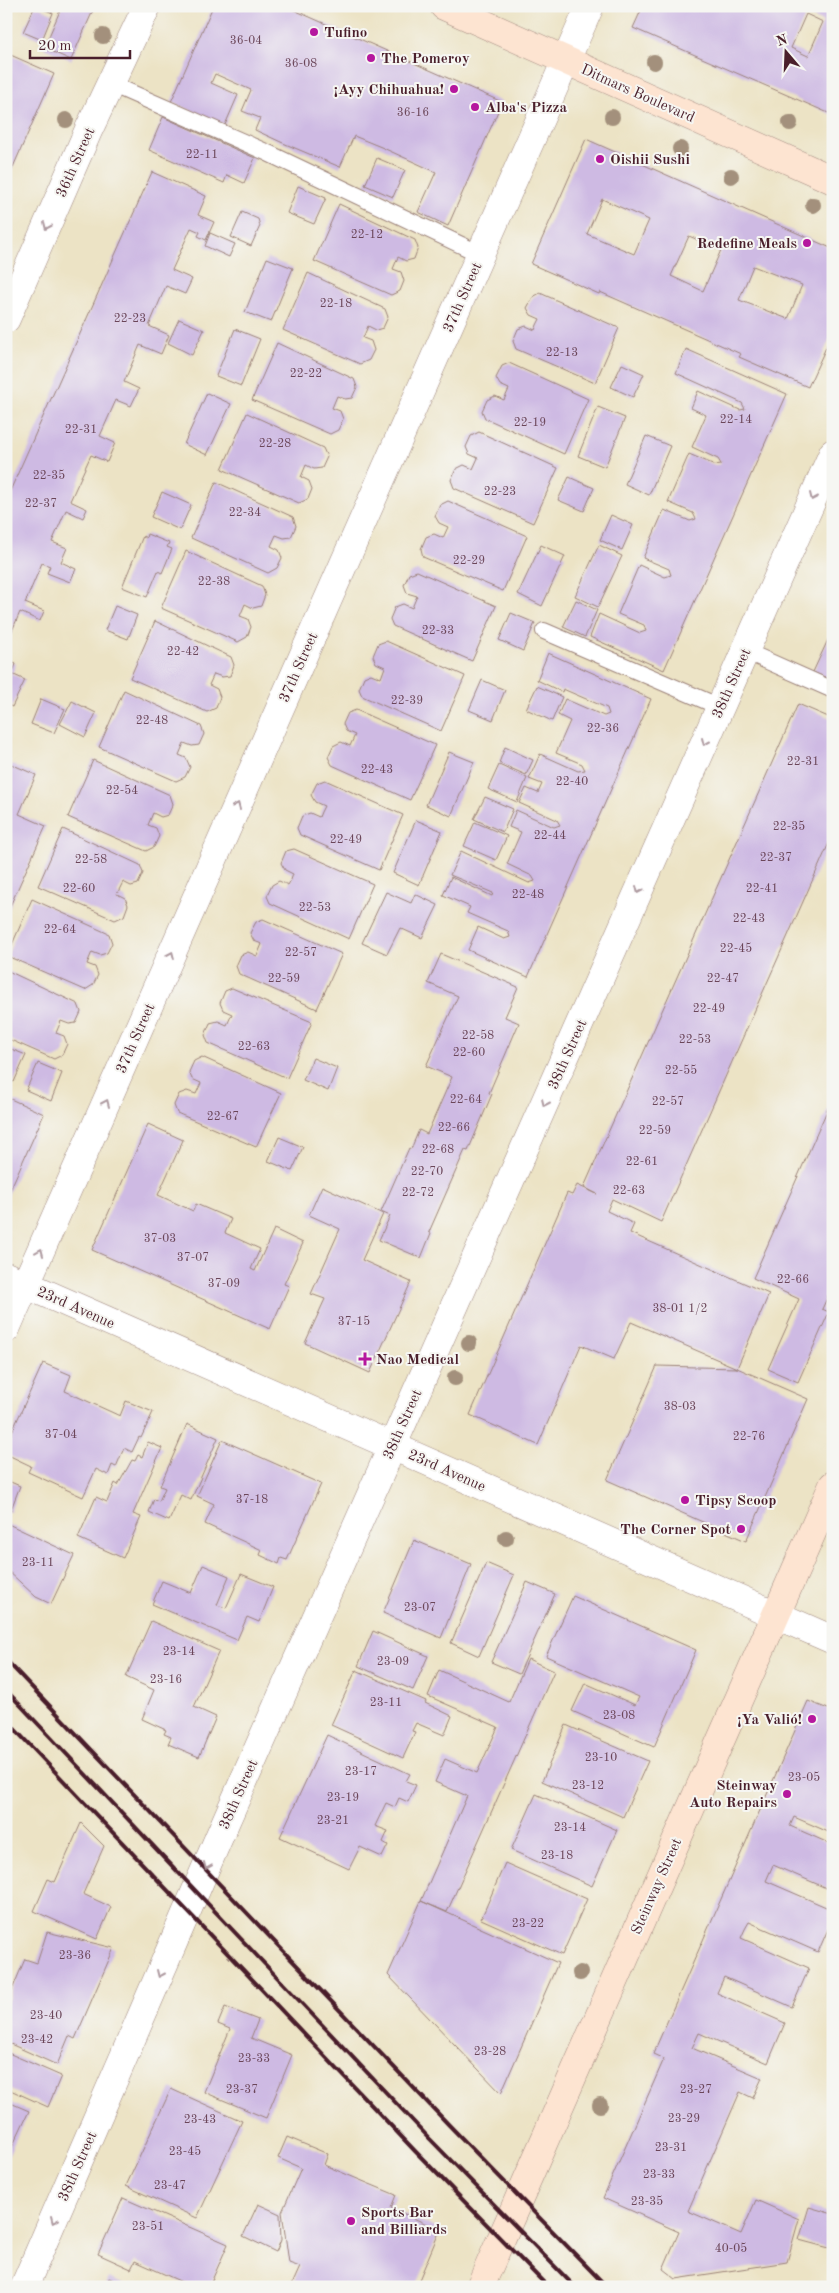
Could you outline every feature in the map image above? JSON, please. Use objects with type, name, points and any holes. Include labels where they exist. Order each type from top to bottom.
[{"type":"street","name":"36th Street","points":[[6,319],[147,6]]},
{"type":"street","name":"Ditmars Boulevard","points":[[444,6],[833,180]]},
{"type":"street","name":"37th Street","points":[[6,1329],[16,1280],[567,61],[590,6]]},
{"type":"street","name":"38th Street","points":[[24,2287],[226,1821],[833,453]]},
{"type":"street","name":"23rd Avenue","points":[[16,1280],[833,1640]]},
{"type":"street","name":"Steinway Street","points":[[480,2287],[833,1485]]},
{"type":"lane","points":[[111,84],[268,153],[480,254]]},
{"type":"lane","points":[[544,631],[720,707]]},
{"type":"lane","points":[[745,651],[833,690]]},
{"type":"building","points":[[35,6],[53,13],[42,40],[23,32]]},
{"type":"building","points":[[62,6],[95,6],[71,60],[44,48]]},
{"type":"building","points":[[213,6],[285,6],[502,102],[448,226],[418,212],[436,172],[381,147],[354,136],[340,167],[283,143],[255,130],[260,118],[242,111],[251,90],[215,74],[211,83],[238,95],[225,125],[171,102]]},
{"type":"building","points":[[643,6],[833,6],[833,115],[633,28]],"holes":[[[806,14],[823,22],[808,56],[791,48]]]},
{"type":"building","points":[[6,53],[54,74],[6,183]]},
{"type":"building","points":[[163,117],[255,158],[244,183],[227,175],[224,183],[149,150]]},
{"type":"building","points":[[586,139],[833,249],[833,332],[808,387],[739,357],[741,354],[531,264]],"holes":[[[602,199],[649,220],[634,254],[587,234]],[[689,236],[721,250],[703,291],[671,276]],[[753,266],[802,285],[788,319],[739,300]]]},
{"type":"building","points":[[377,158],[405,170],[393,197],[365,185]]},
{"type":"building","points":[[152,172],[206,196],[198,215],[214,222],[206,240],[198,236],[200,232],[191,228],[172,270],[192,279],[185,294],[166,286],[149,326],[169,335],[161,354],[140,345],[124,382],[139,389],[131,406],[116,400],[100,436],[115,443],[107,462],[91,455],[70,501],[87,509],[83,518],[66,510],[52,542],[67,548],[61,562],[76,569],[70,582],[47,573],[50,566],[42,563],[25,603],[44,611],[40,621],[20,612],[6,645],[6,500]]},
{"type":"building","points":[[298,186],[326,198],[314,224],[287,213]]},
{"type":"building","points":[[339,204],[415,240],[418,248],[414,259],[406,261],[398,257],[393,269],[401,272],[404,281],[400,291],[391,295],[314,261]]},
{"type":"building","points":[[242,212],[258,219],[260,226],[251,246],[231,237]]},
{"type":"building","points":[[210,233],[235,244],[229,257],[205,246]]},
{"type":"building","points":[[267,258],[293,268],[271,322],[245,312]]},
{"type":"building","points":[[308,273],[385,309],[388,317],[383,328],[376,330],[368,326],[363,338],[371,341],[374,350],[369,360],[360,364],[283,330]]},
{"type":"building","points":[[540,293],[619,328],[595,383],[516,349],[513,341],[518,329],[526,326],[535,330],[540,319],[531,315],[527,308],[533,297]]},
{"type":"building","points":[[179,319],[204,330],[192,355],[168,343]]},
{"type":"building","points":[[235,329],[260,339],[241,386],[216,376]]},
{"type":"building","points":[[277,343],[354,379],[357,387],[352,398],[345,399],[337,396],[332,408],[340,411],[343,419],[338,430],[330,434],[252,400]]},
{"type":"building","points":[[686,349],[787,394],[664,670],[590,637],[599,614],[640,633],[646,631],[644,625],[618,614],[639,565],[665,577],[671,575],[669,569],[643,558],[664,510],[690,521],[696,519],[693,513],[668,502],[689,454],[715,465],[721,464],[718,459],[692,447],[706,415],[691,408],[698,391],[740,410],[745,409],[742,403],[676,373]]},
{"type":"building","points":[[509,363],[588,399],[564,454],[485,418],[482,411],[487,400],[495,396],[504,400],[509,389],[500,385],[496,378],[502,366]]},
{"type":"building","points":[[622,364],[644,374],[633,397],[611,387]]},
{"type":"building","points":[[207,393],[231,404],[207,455],[184,444]]},
{"type":"building","points":[[598,407],[625,418],[605,467],[578,456]]},
{"type":"building","points":[[247,413],[323,448],[327,457],[322,468],[314,469],[306,465],[301,477],[309,481],[312,489],[308,499],[299,503],[222,469]]},
{"type":"building","points":[[479,432],[558,468],[533,523],[454,488],[451,480],[456,469],[464,465],[473,469],[478,458],[469,454],[466,447],[471,436]]},
{"type":"building","points":[[646,436],[670,446],[649,495],[625,484]]},
{"type":"building","points":[[569,477],[594,488],[584,511],[558,500]]},
{"type":"building","points":[[216,482],[293,517],[296,526],[291,537],[284,538],[276,535],[271,546],[279,550],[282,558],[277,568],[268,573],[191,538]]},
{"type":"building","points":[[162,492],[191,505],[180,530],[151,517]]},
{"type":"building","points":[[448,501],[527,536],[503,591],[423,557],[421,549],[426,537],[434,534],[443,538],[448,527],[439,523],[435,516],[440,505]]},
{"type":"building","points":[[611,515],[633,525],[622,550],[600,540]]},
{"type":"building","points":[[147,534],[169,543],[167,547],[172,549],[162,573],[158,571],[147,597],[122,587],[143,536],[146,538]]},
{"type":"building","points":[[541,545],[565,556],[542,606],[518,594]]},
{"type":"building","points":[[599,545],[622,556],[598,607],[575,596]]},
{"type":"building","points":[[186,551],[262,586],[265,595],[261,606],[253,608],[245,604],[240,616],[248,619],[251,627],[247,637],[238,642],[161,608]]},
{"type":"building","points":[[417,571],[496,606],[472,661],[393,626],[390,619],[395,607],[403,604],[412,608],[417,596],[407,593],[404,585],[409,574]]},
{"type":"building","points":[[576,600],[597,610],[585,637],[563,627]]},
{"type":"building","points":[[115,606],[137,615],[128,639],[105,630]]},
{"type":"building","points":[[511,613],[535,623],[523,651],[499,640]]},
{"type":"building","points":[[155,621],[231,657],[234,665],[230,676],[222,677],[214,674],[209,685],[217,689],[220,697],[216,708],[207,712],[130,678]]},
{"type":"building","points":[[833,629],[833,681],[813,672]]},
{"type":"building","points":[[386,641],[465,676],[441,731],[362,696],[359,689],[364,677],[371,674],[381,678],[385,667],[376,663],[373,656],[378,644]]},
{"type":"building","points":[[548,653],[651,699],[528,977],[468,950],[478,927],[504,939],[510,937],[508,931],[467,913],[470,907],[443,895],[451,877],[492,896],[493,893],[450,875],[461,851],[529,883],[535,881],[532,876],[507,864],[521,832],[509,827],[516,810],[554,827],[560,825],[557,820],[519,803],[526,788],[538,793],[542,784],[529,779],[540,754],[578,771],[585,770],[582,764],[556,753],[570,721],[558,715],[565,699],[604,716],[609,714],[607,708],[563,689],[562,692],[537,680]]},
{"type":"building","points":[[6,660],[16,664],[12,674],[25,680],[12,707],[6,704]]},
{"type":"building","points":[[482,680],[505,690],[493,720],[469,710]]},
{"type":"building","points":[[537,686],[562,697],[552,721],[526,709]]},
{"type":"building","points":[[124,690],[201,726],[204,734],[199,745],[192,746],[184,743],[179,755],[186,758],[190,767],[185,777],[176,781],[99,747]]},
{"type":"building","points":[[41,699],[65,709],[54,733],[31,724]]},
{"type":"building","points":[[72,701],[96,713],[85,737],[60,724]]},
{"type":"building","points":[[798,704],[833,719],[833,834],[661,1222],[612,1199],[607,1211],[634,1224],[630,1233],[769,1294],[737,1368],[631,1322],[614,1359],[581,1345],[538,1445],[470,1415],[567,1193],[572,1195],[577,1185],[597,1194],[584,1187]]},
{"type":"building","points":[[356,710],[435,745],[410,800],[332,765],[328,757],[333,746],[341,742],[350,746],[355,735],[346,731],[343,724],[348,713]]},
{"type":"building","points":[[505,747],[533,760],[526,775],[499,763]]},
{"type":"building","points":[[449,752],[474,762],[451,816],[426,805]]},
{"type":"building","points":[[93,760],[170,795],[173,804],[168,815],[161,817],[153,813],[148,825],[156,828],[159,836],[154,847],[146,851],[68,817]]},
{"type":"building","points":[[11,764],[36,775],[19,814],[46,826],[6,915],[6,842],[11,832],[6,830],[6,776]]},
{"type":"building","points":[[499,765],[527,778],[517,802],[488,789]]},
{"type":"building","points":[[325,780],[403,815],[379,870],[300,835],[297,828],[302,816],[310,813],[319,817],[324,806],[315,802],[311,795],[317,783]]},
{"type":"building","points":[[485,797],[513,809],[503,832],[474,819]]},
{"type":"building","points":[[416,820],[442,831],[419,885],[393,873]]},
{"type":"building","points":[[475,822],[507,836],[496,860],[464,846]]},
{"type":"building","points":[[63,829],[140,865],[143,873],[138,884],[131,886],[123,882],[117,894],[125,898],[128,905],[124,916],[115,920],[38,886]]},
{"type":"building","points":[[294,849],[373,884],[349,939],[270,903],[267,896],[272,885],[279,881],[288,885],[291,880],[293,874],[285,870],[281,863],[286,851]]},
{"type":"building","points":[[386,892],[411,903],[415,894],[438,905],[422,938],[400,928],[387,954],[362,943]]},
{"type":"building","points":[[32,899],[109,934],[112,943],[107,953],[100,955],[92,952],[87,964],[95,967],[98,975],[93,985],[85,990],[7,956]]},
{"type":"building","points":[[263,919],[342,954],[317,1009],[239,974],[236,966],[241,955],[248,952],[257,956],[262,944],[254,941],[250,933],[256,922]]},
{"type":"building","points":[[441,954],[518,987],[505,1017],[519,1023],[489,1093],[492,1094],[468,1151],[465,1150],[429,1232],[431,1233],[421,1258],[379,1240],[390,1216],[381,1212],[409,1148],[411,1149],[419,1130],[427,1134],[452,1077],[426,1066],[458,996],[428,983]]},
{"type":"building","points":[[6,970],[78,1004],[81,1012],[76,1023],[69,1024],[61,1021],[56,1033],[64,1036],[67,1044],[62,1055],[54,1059],[6,1038]]},
{"type":"building","points":[[232,988],[312,1022],[287,1078],[208,1043],[205,1035],[210,1023],[218,1021],[227,1025],[232,1014],[223,1010],[220,1003],[225,991]]},
{"type":"building","points":[[6,1047],[26,1055],[14,1082],[6,1079]]},
{"type":"building","points":[[202,1057],[281,1093],[256,1147],[177,1113],[174,1105],[179,1094],[187,1091],[196,1094],[201,1083],[192,1079],[189,1072],[194,1061]]},
{"type":"building","points":[[313,1058],[337,1068],[328,1091],[303,1080]]},
{"type":"building","points":[[38,1063],[62,1073],[51,1101],[26,1090]]},
{"type":"building","points":[[6,1097],[44,1114],[6,1199]]},
{"type":"building","points":[[833,1097],[833,1285],[822,1309],[829,1312],[798,1382],[768,1369],[799,1299],[753,1278]]},
{"type":"building","points":[[148,1124],[183,1140],[158,1195],[193,1211],[196,1204],[231,1219],[225,1233],[260,1249],[251,1269],[255,1271],[274,1229],[303,1243],[284,1284],[289,1286],[270,1329],[92,1250]]},
{"type":"building","points":[[279,1137],[303,1147],[292,1171],[268,1161]]},
{"type":"building","points":[[322,1186],[383,1214],[362,1260],[411,1282],[370,1373],[305,1343],[325,1299],[311,1294],[340,1229],[309,1215]]},
{"type":"building","points":[[43,1363],[71,1375],[65,1391],[120,1416],[126,1401],[153,1412],[132,1452],[124,1448],[116,1467],[112,1465],[108,1475],[96,1469],[83,1497],[28,1472],[31,1466],[6,1454],[6,1445]]},
{"type":"building","points":[[657,1366],[737,1368],[808,1399],[746,1541],[607,1480]]},
{"type":"building","points":[[187,1424],[218,1438],[191,1500],[181,1495],[169,1521],[149,1512],[154,1499],[159,1501],[165,1488],[160,1486]]},
{"type":"building","points":[[222,1440],[321,1484],[287,1560],[281,1558],[279,1564],[260,1555],[262,1550],[205,1524],[214,1504],[197,1496]]},
{"type":"building","points":[[148,1442],[162,1448],[133,1514],[141,1517],[123,1558],[78,1538],[96,1497],[107,1502],[115,1483],[118,1485],[132,1460],[135,1461],[138,1455],[142,1457]]},
{"type":"building","points":[[6,1480],[20,1486],[10,1512],[6,1511]]},
{"type":"building","points":[[6,1523],[74,1555],[51,1604],[36,1597],[6,1569]]},
{"type":"building","points":[[414,1540],[471,1564],[441,1638],[383,1613]]},
{"type":"building","points":[[486,1563],[514,1575],[479,1656],[451,1643]]},
{"type":"building","points":[[203,1565],[229,1576],[217,1605],[226,1608],[241,1574],[273,1587],[259,1622],[247,1617],[237,1640],[152,1604],[162,1581],[191,1593]]},
{"type":"building","points":[[527,1582],[555,1594],[519,1674],[491,1662]]},
{"type":"building","points":[[573,1596],[696,1650],[654,1747],[572,1711],[585,1683],[635,1705],[639,1697],[546,1656]]},
{"type":"building","points":[[151,1621],[219,1651],[194,1707],[216,1717],[199,1757],[168,1744],[171,1737],[164,1734],[166,1730],[142,1719],[154,1690],[126,1677]]},
{"type":"building","points":[[373,1631],[428,1656],[413,1690],[358,1666]]},
{"type":"building","points":[[528,1659],[554,1671],[447,1912],[421,1901],[467,1796],[435,1782],[445,1759],[477,1773],[498,1727],[428,1696],[439,1670],[509,1702]]},
{"type":"building","points":[[356,1670],[426,1701],[425,1703],[452,1716],[444,1735],[416,1723],[412,1731],[415,1732],[403,1758],[331,1725]]},
{"type":"building","points":[[808,1701],[833,1711],[833,1834],[794,1817],[790,1826],[833,1845],[833,1891],[773,1865],[766,1881],[833,1910],[833,1918],[818,1952],[749,1922],[745,1929],[741,1938],[809,1968],[792,2007],[724,1977],[717,1993],[785,2023],[768,2063],[699,2033],[692,2048],[762,2078],[753,2098],[740,2092],[688,2211],[741,2234],[756,2200],[799,2219],[787,2262],[676,2279],[663,2269],[679,2232],[603,2198],[664,2059],[653,2054]]},
{"type":"building","points":[[566,1725],[648,1761],[623,1817],[542,1781]]},
{"type":"building","points":[[327,1735],[410,1774],[406,1781],[416,1785],[408,1802],[399,1798],[395,1807],[386,1803],[375,1826],[388,1831],[383,1842],[388,1845],[382,1857],[360,1847],[349,1869],[280,1837]]},
{"type":"building","points":[[536,1794],[617,1830],[592,1886],[511,1850]]},
{"type":"building","points":[[81,1823],[104,1846],[83,1894],[111,1907],[97,1939],[34,1911],[48,1879],[55,1882]]},
{"type":"building","points":[[505,1863],[587,1899],[562,1955],[481,1919]]},
{"type":"building","points":[[421,1901],[558,1963],[501,2093],[388,1975]]},
{"type":"building","points":[[47,1932],[114,1948],[75,2039],[69,2036],[57,2065],[6,2042],[6,2004],[25,1959],[37,1963]]},
{"type":"building","points":[[225,2007],[258,2020],[251,2038],[292,2055],[266,2118],[204,2092],[230,2029],[218,2024]]},
{"type":"building","points":[[6,2052],[61,2076],[48,2107],[6,2088]]},
{"type":"building","points":[[171,2089],[242,2121],[197,2218],[126,2186]]},
{"type":"building","points":[[6,2101],[29,2111],[6,2160]]},
{"type":"building","name":"Sports Bar and Billiards","points":[[287,2137],[328,2154],[324,2165],[396,2195],[391,2208],[440,2230],[416,2287],[291,2287],[300,2267],[289,2263],[282,2212],[301,2168],[278,2158]]},
{"type":"building","points":[[123,2198],[228,2244],[209,2287],[193,2287],[135,2261],[131,2269],[98,2254]]},
{"type":"building","points":[[258,2204],[280,2214],[281,2240],[276,2252],[243,2236]]},
{"type":"building","points":[[809,2207],[833,2214],[833,2249],[799,2240]]},
{"type":"building","points":[[109,2278],[129,2287],[105,2287]]},
{"type":"railway","points":[[6,1660],[449,2125],[607,2287]]},
{"type":"railway","points":[[6,1690],[429,2138],[575,2287]]},
{"type":"railway","points":[[6,1720],[415,2151],[548,2287]]},
{"type":"place","name":"Tufino","points":[[314,32]]},
{"type":"place","name":"The Pomeroy","points":[[371,58]]},
{"type":"place","name":"¡Ayy Chihuahua!","points":[[454,89]]},
{"type":"place","name":"Alba's Pizza","points":[[475,107]]},
{"type":"place","name":"Oishii Sushi","points":[[600,159]]},
{"type":"place","name":"Redefine Meals","points":[[807,243]]},
{"type":"place","name":"Nao Medical","points":[[365,1359]]},
{"type":"place","name":"Tipsy Scoop","points":[[685,1500]]},
{"type":"place","name":"The Corner Spot","points":[[741,1529]]},
{"type":"place","name":"¡Ya Valió!","points":[[812,1719]]},
{"type":"place","name":"Steinway Auto Repairs","points":[[787,1794]]},
{"type":"place","name":"Sports Bar and Billiards","points":[[351,2221]]}]
